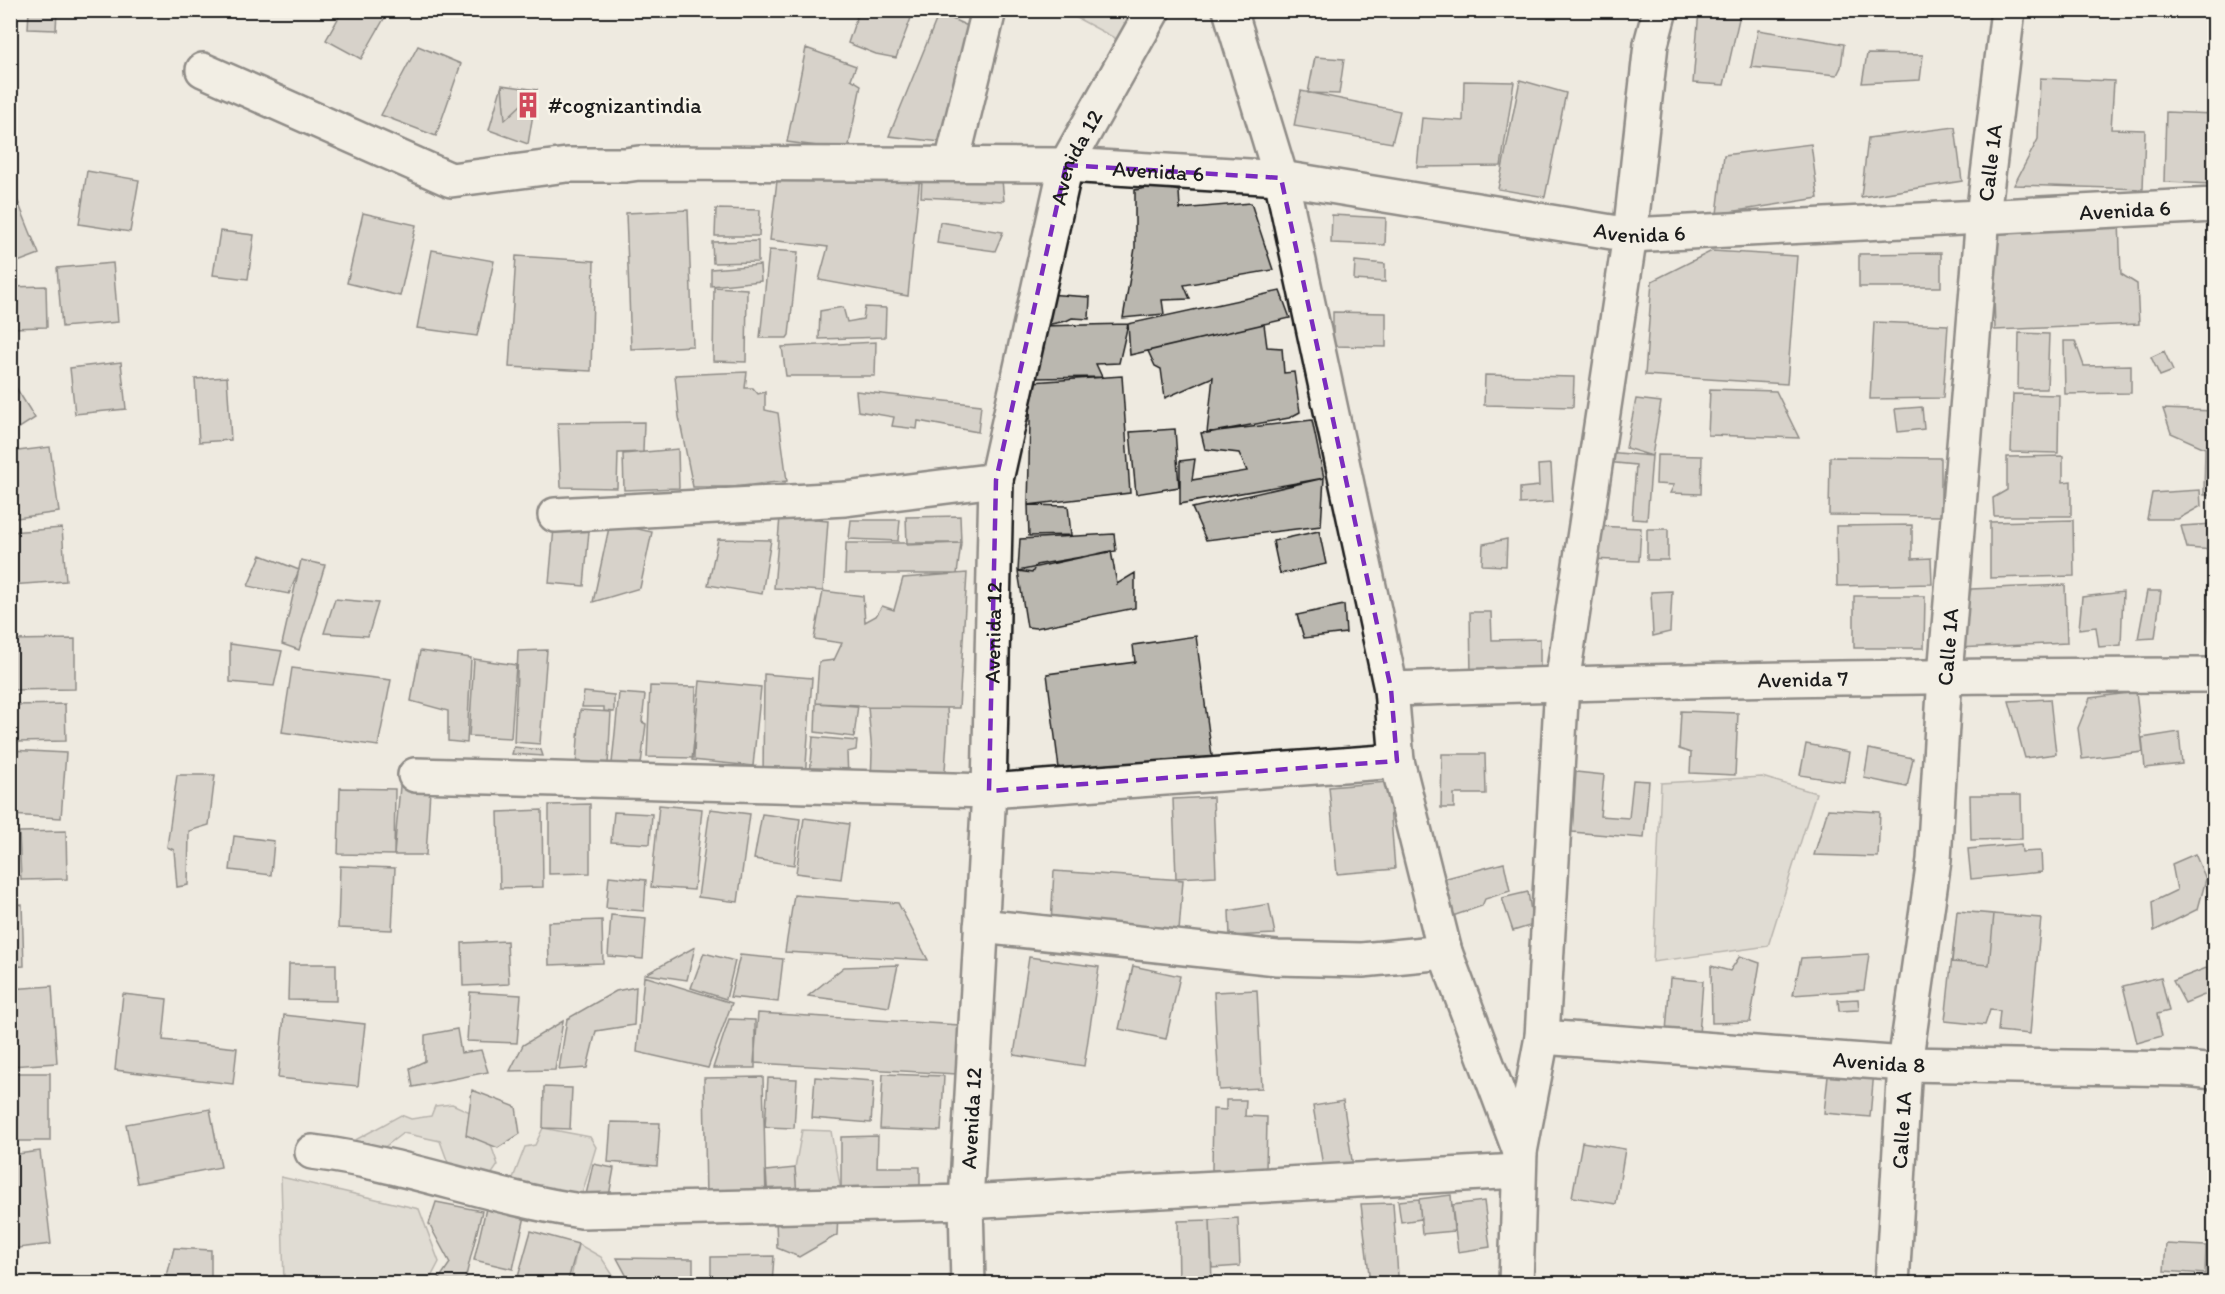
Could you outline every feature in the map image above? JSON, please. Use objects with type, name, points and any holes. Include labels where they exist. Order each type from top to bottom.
[{"type":"street","points":[[952,163],[989,10]]},
{"type":"street","name":"Avenida 12","points":[[968,1284],[966,1202],[989,791],[996,480],[1066,165],[1153,10]]},
{"type":"street","points":[[1230,10],[1281,178],[1391,689],[1397,761],[1445,952],[1519,1162]]},
{"type":"street","points":[[1520,1275],[1519,1162],[1542,1036],[1562,683],[1630,235],[1651,44],[1660,10]]},
{"type":"street","name":"Calle 1A","points":[[1892,1284],[1905,1064],[1934,861],[1945,675],[1983,216],[2008,10]]},
{"type":"street","name":"Avenida 6","points":[[203,70],[452,180],[567,165],[639,163],[1066,165],[1281,178],[1630,235],[2214,205]]},
{"type":"street","points":[[555,515],[845,499],[996,480]]},
{"type":"street","name":"Avenida 7","points":[[1391,689],[1945,675],[2214,675]]},
{"type":"street","points":[[415,775],[989,791],[1397,761]]},
{"type":"street","points":[[981,926],[1277,958],[1362,960],[1445,952]]},
{"type":"street","name":"Avenida 8","points":[[1542,1036],[1905,1064],[2186,1069],[2214,1072]]},
{"type":"street","points":[[312,1152],[346,1156],[543,1206],[581,1211],[966,1202],[1519,1162]]},
{"type":"highlighted area","points":[[1066,165],[1281,178],[1391,689],[1397,761],[989,791],[996,480]]},
{"type":"shaded area","points":[[1064,11],[1154,11],[1133,48]]},
{"type":"shaded area","points":[[1762,777],[1816,793],[1768,946],[1653,962],[1661,783]]},
{"type":"shaded area","points":[[452,1104],[470,1112],[491,1145],[498,1165],[487,1181],[451,1171],[440,1141],[403,1133],[378,1152],[339,1149],[401,1115],[411,1119],[431,1116],[435,1106]]},
{"type":"shaded area","points":[[543,1128],[590,1137],[596,1147],[578,1207],[510,1186],[525,1147],[535,1145]]},
{"type":"shaded area","points":[[802,1130],[831,1131],[841,1192],[797,1196],[795,1168]]},
{"type":"shaded area","points":[[281,1177],[419,1209],[439,1262],[428,1283],[284,1283]]},
{"type":"shaded area","points":[[578,1244],[601,1257],[618,1283],[570,1283]]},
{"type":"building","points":[[29,10],[57,10],[56,30],[28,29]]},
{"type":"building","points":[[343,10],[389,10],[361,59],[326,40]]},
{"type":"building","points":[[859,10],[914,10],[896,58],[876,54],[848,43]]},
{"type":"building","points":[[1417,10],[1444,10],[1443,15]]},
{"type":"building","points":[[1699,10],[1741,10],[1724,85],[1693,83]]},
{"type":"building","points":[[939,13],[970,27],[941,142],[889,136]]},
{"type":"building","points":[[1758,30],[1844,44],[1841,67],[1837,75],[1751,67]]},
{"type":"building","points":[[418,46],[461,64],[436,136],[381,115]]},
{"type":"building","points":[[806,48],[856,66],[851,79],[861,85],[848,150],[787,142]]},
{"type":"building","points":[[1867,54],[1923,55],[1920,80],[1862,83]]},
{"type":"building","points":[[1315,57],[1344,59],[1339,94],[1308,93]]},
{"type":"building","points":[[2040,78],[2114,81],[2111,129],[2145,130],[2143,189],[2014,185],[2038,139]]},
{"type":"building","points":[[1520,80],[1566,93],[1545,197],[1498,189]]},
{"type":"building","points":[[1464,81],[1514,82],[1501,166],[1417,167],[1422,118],[1463,121]]},
{"type":"building","name":"#cognizantindia","points":[[502,85],[537,90],[528,144],[489,130]]},
{"type":"building","name":"#cognizantindia","points":[[502,85],[505,120],[537,90],[528,144],[489,130]]},
{"type":"building","points":[[1301,91],[1400,111],[1392,143],[1294,126]]},
{"type":"building","points":[[2166,112],[2214,114],[2214,184],[2164,182]]},
{"type":"building","points":[[1955,127],[1962,181],[1861,197],[1868,138]]},
{"type":"building","points":[[1811,144],[1818,198],[1717,214],[1724,155]]},
{"type":"building","points":[[87,171],[139,180],[130,232],[79,224]]},
{"type":"building","points":[[778,172],[920,176],[908,296],[819,280],[828,247],[770,240]]},
{"type":"building","points":[[922,177],[1002,180],[1004,201],[921,197]]},
{"type":"building","points":[[10,182],[39,254],[10,265]]},
{"type":"building","points":[[1158,186],[1179,191],[1180,209],[1251,203],[1273,270],[1184,285],[1190,299],[1162,300],[1164,314],[1123,318],[1135,248],[1135,190]]},
{"type":"building","points":[[716,209],[760,210],[759,236],[715,236]]},
{"type":"building","points":[[688,210],[693,346],[631,349],[626,213]]},
{"type":"building","points":[[363,213],[416,225],[400,296],[347,283]]},
{"type":"building","points":[[1332,215],[1386,218],[1385,245],[1331,243]]},
{"type":"building","points":[[940,222],[1003,232],[995,251],[937,243]]},
{"type":"building","points":[[2119,222],[2121,274],[2137,284],[2139,324],[1995,330],[1992,227]]},
{"type":"building","points":[[220,231],[254,235],[248,279],[213,275]]},
{"type":"building","points":[[758,241],[758,262],[713,263],[712,242]]},
{"type":"building","points":[[432,250],[494,261],[477,336],[417,328]]},
{"type":"building","points":[[769,250],[798,252],[787,338],[760,338]]},
{"type":"building","points":[[1712,251],[1797,256],[1787,384],[1645,375],[1652,281]]},
{"type":"building","points":[[1941,253],[1941,287],[1859,287],[1859,254]]},
{"type":"building","points":[[516,256],[594,261],[591,371],[509,367]]},
{"type":"building","points":[[1355,261],[1385,264],[1385,282],[1354,280]]},
{"type":"building","points":[[113,263],[118,322],[62,327],[57,268]]},
{"type":"building","points":[[760,265],[761,281],[711,286],[711,269]]},
{"type":"building","points":[[46,286],[47,327],[10,328],[10,287]]},
{"type":"building","points":[[714,287],[747,289],[746,362],[713,361]]},
{"type":"building","points":[[1280,291],[1290,318],[1130,355],[1128,324]]},
{"type":"building","points":[[1046,294],[1090,297],[1089,319],[1072,318],[1041,326]]},
{"type":"building","points":[[843,307],[847,322],[863,319],[865,307],[886,308],[885,337],[819,339],[820,311]]},
{"type":"building","points":[[1333,312],[1386,313],[1386,347],[1333,346]]},
{"type":"building","points":[[1874,322],[1948,325],[1943,398],[1870,399]]},
{"type":"building","points":[[1128,324],[1119,363],[1096,364],[1102,377],[1035,378],[1041,326]]},
{"type":"building","points":[[1264,324],[1267,347],[1282,348],[1284,373],[1294,372],[1300,412],[1289,418],[1207,433],[1213,377],[1165,398],[1161,369],[1155,366],[1148,351]]},
{"type":"building","points":[[2019,333],[2049,334],[2047,389],[2018,389]]},
{"type":"building","points":[[2064,341],[2075,341],[2084,366],[2131,365],[2131,393],[2065,394]]},
{"type":"building","points":[[876,342],[875,376],[786,376],[782,347]]},
{"type":"building","points":[[2164,351],[2173,371],[2160,376],[2151,357]]},
{"type":"building","points":[[121,362],[126,409],[75,414],[70,368]]},
{"type":"building","points":[[747,372],[745,388],[753,388],[758,394],[765,392],[765,410],[778,413],[787,481],[733,487],[693,487],[679,417],[675,375]]},
{"type":"building","points":[[1485,375],[1574,377],[1573,407],[1484,405]]},
{"type":"building","points":[[1122,376],[1130,493],[1028,505],[1031,382]]},
{"type":"building","points":[[227,377],[231,440],[199,442],[195,379]]},
{"type":"building","points":[[15,386],[35,418],[10,434],[10,389]]},
{"type":"building","points":[[1710,389],[1776,391],[1799,438],[1708,435]]},
{"type":"building","points":[[856,391],[981,405],[978,432],[918,421],[917,429],[892,426],[894,417],[858,411]]},
{"type":"building","points":[[2013,394],[2059,395],[2058,453],[2011,452]]},
{"type":"building","points":[[1636,399],[1661,402],[1652,456],[1626,448]]},
{"type":"building","points":[[1922,407],[1924,429],[1898,432],[1895,409]]},
{"type":"building","points":[[2163,409],[2214,411],[2214,495],[2204,495],[2205,448],[2171,433]]},
{"type":"building","points":[[1312,420],[1324,478],[1180,504],[1180,461],[1195,459],[1192,480],[1247,471],[1239,453],[1205,449],[1201,433]]},
{"type":"building","points":[[644,422],[643,452],[618,453],[617,488],[561,487],[558,423]]},
{"type":"building","points":[[1175,429],[1179,487],[1136,494],[1130,432]]},
{"type":"building","points":[[50,447],[59,512],[10,519],[10,452]]},
{"type":"building","points":[[678,449],[679,488],[624,490],[623,454]]},
{"type":"building","points":[[1607,452],[1652,456],[1647,520],[1632,519],[1636,465],[1606,462]]},
{"type":"building","points":[[1657,455],[1702,456],[1701,494],[1670,493],[1674,485],[1656,484]]},
{"type":"building","points":[[2063,456],[2063,482],[2071,481],[2071,516],[1994,516],[1993,498],[2007,490],[2007,457]]},
{"type":"building","points":[[1830,457],[1941,458],[1941,516],[1829,515]]},
{"type":"building","points":[[1551,464],[1553,502],[1520,504],[1520,488],[1539,486],[1538,465]]},
{"type":"building","points":[[1324,478],[1321,526],[1206,540],[1192,508]]},
{"type":"building","points":[[2200,490],[2201,506],[2178,519],[2147,519],[2152,493]]},
{"type":"building","points":[[1028,505],[1068,506],[1071,535],[1029,536]]},
{"type":"building","points":[[960,516],[961,543],[907,545],[906,517]]},
{"type":"building","points":[[780,517],[828,521],[823,591],[774,588]]},
{"type":"building","points":[[851,520],[900,520],[898,541],[849,539]]},
{"type":"building","points":[[2073,520],[2074,576],[1990,578],[1990,522]]},
{"type":"building","points":[[610,523],[652,532],[640,588],[593,602]]},
{"type":"building","points":[[2214,524],[2214,550],[2187,548],[2181,526]]},
{"type":"building","points":[[1912,525],[1912,559],[1931,558],[1932,584],[1837,586],[1836,526]]},
{"type":"building","points":[[1594,526],[1641,528],[1639,561],[1589,559]]},
{"type":"building","points":[[62,528],[66,581],[10,585],[10,532]]},
{"type":"building","points":[[554,528],[589,531],[584,586],[549,583]]},
{"type":"building","points":[[1647,529],[1668,529],[1668,560],[1647,560]]},
{"type":"building","points":[[1319,531],[1326,564],[1280,574],[1273,541]]},
{"type":"building","points":[[1114,534],[1116,551],[1036,565],[1032,573],[1018,571],[1020,539]]},
{"type":"building","points":[[718,539],[771,540],[762,594],[708,585]]},
{"type":"building","points":[[1507,539],[1506,566],[1482,565],[1483,544]]},
{"type":"building","points":[[846,543],[961,543],[957,574],[845,574]]},
{"type":"building","points":[[1111,551],[1117,584],[1135,573],[1135,608],[1036,628],[1027,627],[1018,571]]},
{"type":"building","points":[[261,555],[299,570],[289,594],[248,586]]},
{"type":"building","points":[[301,560],[325,565],[299,650],[282,644]]},
{"type":"building","points":[[967,573],[959,708],[868,707],[816,703],[819,662],[834,660],[842,643],[814,639],[823,591],[863,596],[865,622],[876,616],[882,606],[894,610],[903,578]]},
{"type":"building","points":[[2065,585],[2067,643],[1957,648],[1971,589]]},
{"type":"building","points":[[1672,591],[1670,632],[1653,636],[1651,592]]},
{"type":"building","points":[[2147,591],[2161,591],[2155,638],[2138,639]]},
{"type":"building","points":[[2123,592],[2121,645],[2099,647],[2096,627],[2079,629],[2082,597]]},
{"type":"building","points":[[2208,593],[2214,593],[2214,652],[2210,652]]},
{"type":"building","points":[[1854,596],[1925,596],[1924,648],[1854,648]]},
{"type":"building","points":[[335,599],[378,603],[368,636],[324,633]]},
{"type":"building","points":[[1344,605],[1346,633],[1304,638],[1297,615]]},
{"type":"building","points":[[1470,612],[1491,612],[1492,640],[1540,639],[1540,675],[1471,676]]},
{"type":"building","points":[[1196,636],[1213,763],[1061,784],[1047,674],[1135,662],[1133,645]]},
{"type":"building","points":[[75,639],[75,689],[10,690],[10,640]]},
{"type":"building","points":[[230,644],[282,651],[274,686],[230,682]]},
{"type":"building","points":[[547,650],[540,744],[514,742],[518,651]]},
{"type":"building","points":[[420,651],[471,658],[467,743],[448,741],[448,711],[411,701]]},
{"type":"building","points":[[474,659],[516,665],[511,738],[469,736]]},
{"type":"building","points":[[292,668],[391,680],[378,746],[282,732]]},
{"type":"building","points":[[764,674],[812,678],[805,779],[763,778]]},
{"type":"building","points":[[700,681],[761,687],[753,766],[692,760]]},
{"type":"building","points":[[650,686],[696,687],[694,758],[647,757]]},
{"type":"building","points":[[584,692],[614,695],[614,712],[604,711],[604,707],[582,707]]},
{"type":"building","points":[[2136,692],[2143,752],[2082,759],[2078,728],[2090,698]]},
{"type":"building","points":[[619,693],[645,695],[642,722],[646,724],[641,764],[612,763]]},
{"type":"building","points":[[2050,699],[2056,754],[2025,758],[2009,701]]},
{"type":"building","points":[[816,703],[858,705],[854,737],[815,732]]},
{"type":"building","points":[[65,704],[66,741],[17,742],[16,705]]},
{"type":"building","points":[[868,707],[947,708],[944,786],[871,783],[872,753]]},
{"type":"building","points":[[580,710],[611,712],[608,765],[576,767]]},
{"type":"building","points":[[1681,711],[1738,713],[1735,775],[1690,773],[1691,753],[1679,749]]},
{"type":"building","points":[[2179,732],[2182,764],[2145,768],[2142,738]]},
{"type":"building","points":[[813,737],[857,741],[856,750],[847,752],[848,778],[810,776]]},
{"type":"building","points":[[1806,744],[1849,752],[1844,782],[1800,775]]},
{"type":"building","points":[[514,747],[541,750],[543,756],[512,754]]},
{"type":"building","points":[[1869,749],[1913,758],[1907,787],[1864,778]]},
{"type":"building","points":[[10,750],[66,753],[61,818],[10,815]]},
{"type":"building","points":[[1442,754],[1485,754],[1486,794],[1454,794],[1454,808],[1441,808]]},
{"type":"building","points":[[1576,772],[1604,775],[1600,816],[1629,818],[1633,780],[1649,781],[1644,838],[1572,832]]},
{"type":"building","points":[[177,775],[215,775],[209,825],[189,831],[188,885],[177,887],[174,850],[167,847]]},
{"type":"building","points":[[1388,782],[1395,869],[1337,874],[1329,787]]},
{"type":"building","points":[[400,786],[430,790],[426,855],[394,855]]},
{"type":"building","points":[[340,788],[395,789],[394,855],[338,854]]},
{"type":"building","points":[[1970,795],[2021,795],[2022,839],[1971,840]]},
{"type":"building","points":[[1213,797],[1216,876],[1176,878],[1173,799]]},
{"type":"building","points":[[590,804],[590,873],[549,874],[549,805]]},
{"type":"building","points":[[659,805],[702,809],[694,890],[651,887]]},
{"type":"building","points":[[710,809],[750,814],[738,902],[698,897]]},
{"type":"building","points":[[1828,809],[1880,812],[1878,857],[1814,855]]},
{"type":"building","points":[[542,810],[543,887],[500,888],[498,812]]},
{"type":"building","points":[[614,812],[652,814],[650,844],[611,842]]},
{"type":"building","points":[[762,814],[800,819],[794,865],[754,859]]},
{"type":"building","points":[[804,818],[849,824],[841,879],[796,873]]},
{"type":"building","points":[[66,831],[67,879],[21,880],[19,832]]},
{"type":"building","points":[[234,836],[274,841],[271,875],[230,870]]},
{"type":"building","points":[[2021,844],[2022,852],[2041,851],[2042,872],[1971,879],[1968,849]]},
{"type":"building","points":[[2195,854],[2206,879],[2198,909],[2154,931],[2152,902],[2177,890],[2172,864]]},
{"type":"building","points":[[1504,863],[1510,891],[1485,899],[1482,906],[1444,919],[1435,881]]},
{"type":"building","points":[[340,866],[395,868],[392,930],[338,928]]},
{"type":"building","points":[[1054,871],[1183,880],[1179,931],[1051,923]]},
{"type":"building","points":[[609,876],[646,880],[644,911],[606,908]]},
{"type":"building","points":[[1528,892],[1533,925],[1513,931],[1502,898]]},
{"type":"building","points":[[794,895],[898,903],[928,960],[785,952]]},
{"type":"building","points":[[22,904],[24,966],[10,967],[10,905]]},
{"type":"building","points":[[1269,904],[1275,934],[1230,936],[1229,911]]},
{"type":"building","points":[[1957,911],[2041,918],[2030,1034],[1998,1031],[2000,1011],[1990,1010],[1985,1025],[1945,1021]]},
{"type":"building","points":[[1957,911],[1994,914],[1989,965],[1952,962]]},
{"type":"building","points":[[611,915],[646,918],[643,959],[608,956]]},
{"type":"building","points":[[602,920],[603,963],[549,965],[548,922]]},
{"type":"building","points":[[507,941],[509,984],[463,986],[462,943]]},
{"type":"building","points":[[695,947],[687,980],[646,974]]},
{"type":"building","points":[[704,953],[735,961],[726,999],[691,988]]},
{"type":"building","points":[[1869,954],[1864,990],[1793,995],[1801,958]]},
{"type":"building","points":[[740,955],[783,959],[778,1002],[730,997]]},
{"type":"building","points":[[1740,956],[1760,963],[1750,1022],[1712,1023],[1711,966],[1730,971]]},
{"type":"building","points":[[1029,957],[1099,967],[1084,1066],[1014,1055]]},
{"type":"building","points":[[289,964],[336,964],[336,1001],[288,1000]]},
{"type":"building","points":[[898,965],[889,1007],[808,996],[844,967]]},
{"type":"building","points":[[2214,965],[2214,991],[2185,1003],[2173,981]]},
{"type":"building","points":[[1133,966],[1180,976],[1166,1039],[1119,1029]]},
{"type":"building","points":[[644,976],[732,1003],[708,1068],[637,1052]]},
{"type":"building","points":[[2161,977],[2169,1011],[2157,1014],[2162,1036],[2137,1043],[2123,986]]},
{"type":"building","points":[[1670,978],[1703,981],[1699,1035],[1666,1032]]},
{"type":"building","points":[[52,986],[57,1063],[10,1066],[10,989]]},
{"type":"building","points":[[636,987],[634,1025],[596,1031],[587,1068],[559,1070],[567,1019],[616,991]]},
{"type":"building","points":[[1257,990],[1262,1088],[1219,1090],[1214,992]]},
{"type":"building","points":[[470,992],[521,995],[517,1043],[467,1041]]},
{"type":"building","points":[[123,994],[167,999],[163,1040],[237,1048],[233,1084],[115,1070]]},
{"type":"building","points":[[1858,999],[1859,1010],[1839,1011],[1838,1000]]},
{"type":"building","points":[[758,1013],[960,1025],[957,1074],[754,1063]]},
{"type":"building","points":[[284,1015],[365,1024],[358,1086],[278,1078]]},
{"type":"building","points":[[729,1019],[755,1020],[755,1068],[713,1068]]},
{"type":"building","points":[[563,1021],[555,1070],[510,1071],[523,1045]]},
{"type":"building","points":[[457,1029],[461,1053],[481,1050],[488,1072],[413,1087],[410,1068],[425,1061],[425,1035]]},
{"type":"building","points":[[1829,1067],[1874,1071],[1870,1117],[1824,1113]]},
{"type":"building","points":[[10,1073],[50,1073],[50,1141],[10,1141]]},
{"type":"building","points":[[883,1074],[944,1076],[941,1131],[880,1129]]},
{"type":"building","points":[[763,1077],[766,1199],[706,1200],[704,1078]]},
{"type":"building","points":[[815,1077],[874,1081],[871,1123],[812,1118]]},
{"type":"building","points":[[768,1078],[797,1079],[794,1128],[765,1127]]},
{"type":"building","points":[[544,1087],[572,1088],[570,1129],[543,1128]]},
{"type":"building","points":[[472,1090],[516,1107],[520,1134],[498,1148],[466,1135]]},
{"type":"building","points":[[1226,1100],[1246,1100],[1245,1116],[1267,1117],[1266,1171],[1212,1170],[1213,1109],[1226,1110]]},
{"type":"building","points":[[1343,1101],[1353,1167],[1324,1172],[1313,1106]]},
{"type":"building","points":[[210,1109],[221,1167],[137,1183],[126,1124]]},
{"type":"building","points":[[611,1122],[660,1123],[657,1166],[608,1162]]},
{"type":"building","points":[[878,1136],[877,1167],[920,1167],[920,1191],[841,1192],[841,1137]]},
{"type":"building","points":[[1582,1142],[1625,1149],[1616,1204],[1572,1197]]},
{"type":"building","points":[[40,1151],[51,1244],[10,1249],[10,1155]]},
{"type":"building","points":[[593,1164],[614,1168],[608,1202],[585,1199]]},
{"type":"building","points":[[795,1168],[797,1196],[768,1199],[766,1171]]},
{"type":"building","points":[[1451,1195],[1454,1231],[1422,1234],[1419,1199]]},
{"type":"building","points":[[1419,1199],[1421,1219],[1401,1222],[1398,1201]]},
{"type":"building","points":[[1484,1201],[1490,1247],[1458,1252],[1452,1205]]},
{"type":"building","points":[[436,1202],[482,1211],[464,1284],[437,1282],[450,1263],[429,1224]]},
{"type":"building","points":[[1393,1203],[1398,1276],[1370,1283],[1361,1204]]},
{"type":"building","points":[[487,1204],[526,1212],[513,1269],[474,1260]]},
{"type":"building","points":[[838,1215],[837,1235],[799,1257],[777,1248],[776,1219]]},
{"type":"building","points":[[1238,1218],[1240,1266],[1212,1268],[1210,1220]]},
{"type":"building","points":[[1210,1220],[1212,1284],[1179,1284],[1178,1221]]},
{"type":"building","points":[[531,1231],[578,1244],[567,1284],[516,1284]]},
{"type":"building","points":[[2166,1244],[2206,1246],[2205,1274],[2164,1271]]},
{"type":"building","points":[[174,1248],[211,1250],[211,1284],[165,1284]]},
{"type":"building","points":[[774,1256],[772,1284],[711,1284],[711,1257]]},
{"type":"building","points":[[617,1258],[693,1259],[693,1284],[631,1284]]},
{"type":"building","points":[[17,1264],[18,1284],[10,1284],[10,1265]]},
{"type":"place","name":"#cognizantindia","points":[[528,105]]}]
